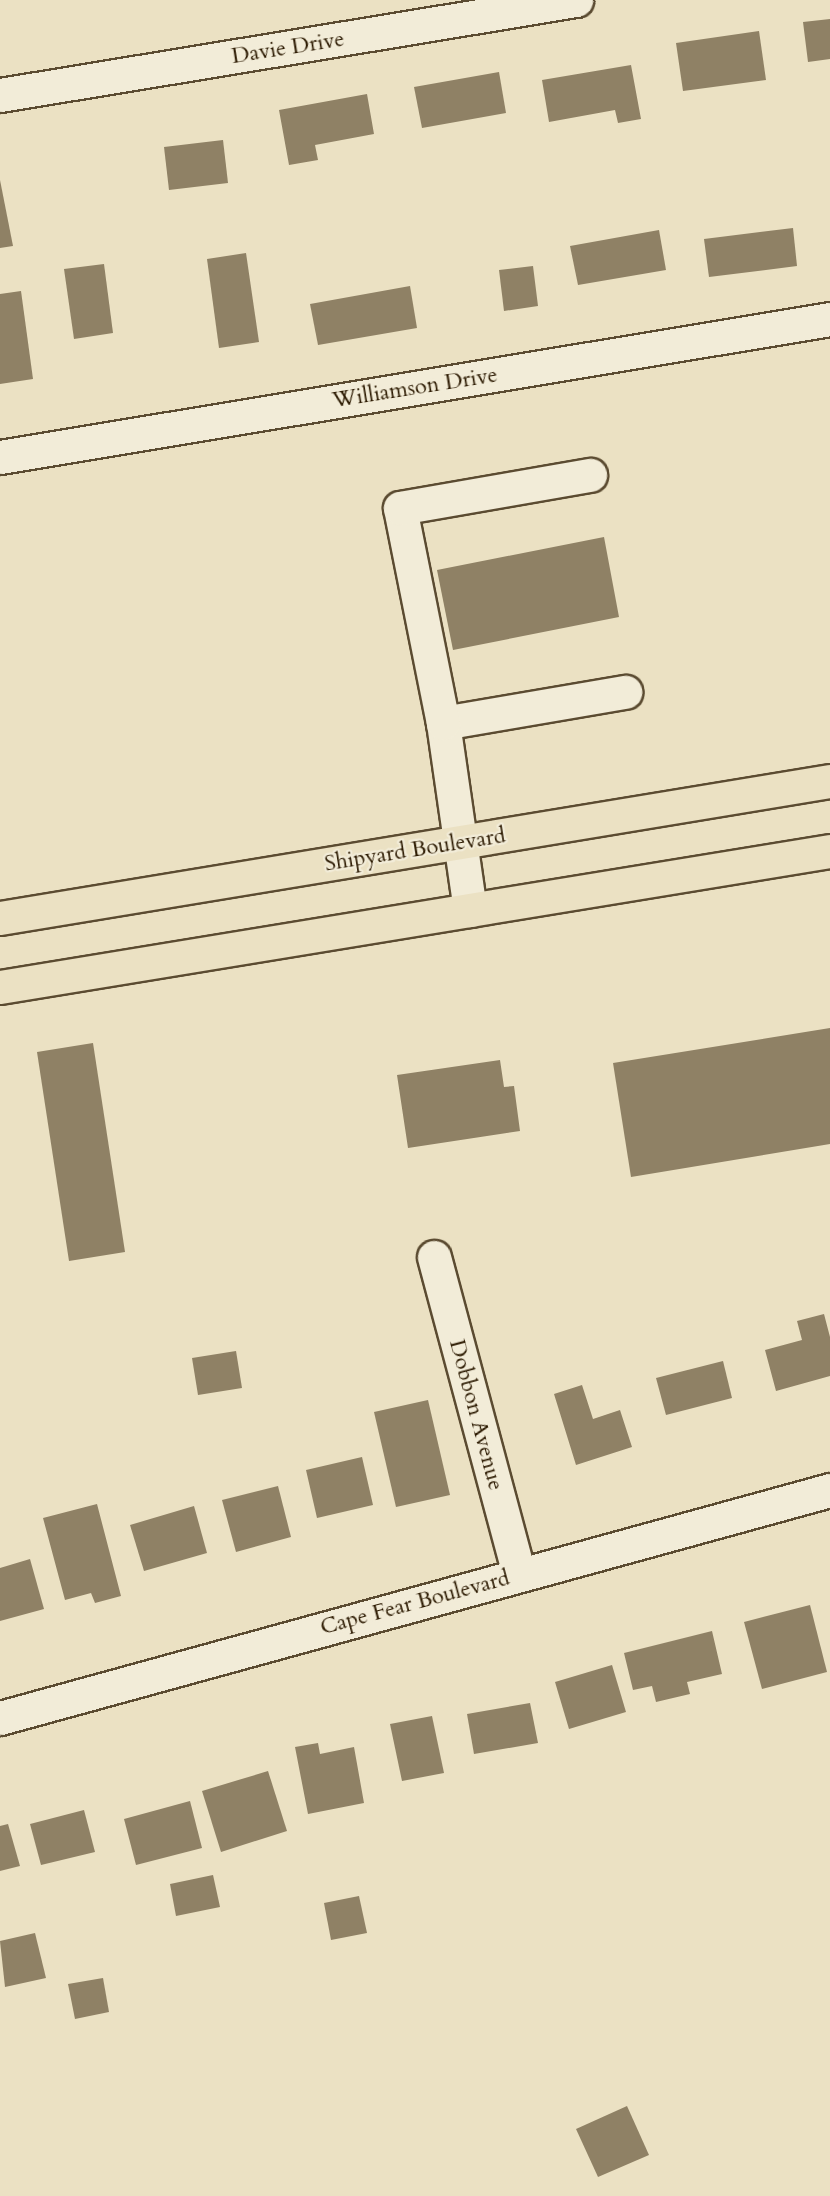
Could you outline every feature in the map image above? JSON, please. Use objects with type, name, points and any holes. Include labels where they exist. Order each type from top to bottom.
[{"type":"main road","name":"Shipyard Boulevard","points":[[0,918],[830,781]]},
{"type":"main road","points":[[0,987],[830,851]]},
{"type":"street","name":"Davie Drive","points":[[0,95],[576,0]]},
{"type":"street","name":"Williamson Drive","points":[[0,457],[830,319]]},
{"type":"street","points":[[470,910],[443,723],[400,508],[590,475]]},
{"type":"street","points":[[443,723],[626,692]]},
{"type":"street","name":"Dobbon Avenue","points":[[434,1257],[519,1574]]},
{"type":"street","name":"Cape Fear Boulevard","points":[[0,1718],[830,1490]]},
{"type":"building","points":[[830,19],[830,59],[808,62],[803,22]]},
{"type":"building","points":[[759,31],[766,80],[683,91],[676,43]]},
{"type":"building","points":[[631,65],[641,119],[618,123],[615,110],[549,122],[542,80]]},
{"type":"building","points":[[499,72],[506,113],[422,128],[414,87]]},
{"type":"building","points":[[367,94],[374,134],[315,145],[318,160],[289,165],[279,110]]},
{"type":"building","points":[[223,140],[228,183],[169,190],[164,147]]},
{"type":"building","points":[[0,180],[13,246],[0,248]]},
{"type":"building","points":[[793,228],[797,266],[709,277],[704,239]]},
{"type":"building","points":[[659,230],[666,270],[578,285],[570,246]]},
{"type":"building","points":[[246,253],[259,342],[219,348],[207,259]]},
{"type":"building","points":[[104,264],[113,333],[74,339],[64,269]]},
{"type":"building","points":[[533,266],[538,306],[504,311],[499,270]]},
{"type":"building","points":[[410,286],[417,328],[318,345],[310,304]]},
{"type":"building","points":[[21,291],[33,379],[0,384],[0,294]]},
{"type":"building","points":[[604,537],[619,617],[453,650],[437,570]]},
{"type":"building","points":[[830,1028],[830,1144],[631,1177],[613,1063]]},
{"type":"building","points":[[93,1043],[125,1252],[69,1261],[37,1052]]},
{"type":"building","points":[[500,1060],[504,1087],[514,1086],[520,1131],[408,1148],[397,1075]]},
{"type":"building","points":[[824,1314],[830,1337],[830,1376],[776,1391],[765,1350],[802,1340],[797,1321]]},
{"type":"building","points":[[236,1351],[242,1388],[198,1395],[192,1358]]},
{"type":"building","points":[[723,1361],[732,1398],[666,1415],[656,1378]]},
{"type":"building","points":[[582,1385],[593,1419],[620,1410],[632,1447],[576,1465],[554,1394]]},
{"type":"building","points":[[428,1400],[450,1495],[396,1507],[374,1412]]},
{"type":"building","points":[[362,1457],[373,1505],[317,1518],[306,1470]]},
{"type":"building","points":[[278,1486],[291,1537],[236,1552],[222,1500]]},
{"type":"building","points":[[97,1504],[121,1596],[95,1603],[91,1593],[65,1600],[43,1518]]},
{"type":"building","points":[[194,1506],[207,1553],[144,1571],[130,1525]]},
{"type":"building","points":[[30,1559],[44,1609],[0,1621],[0,1568]]},
{"type":"building","points":[[810,1605],[827,1672],[762,1689],[744,1622]]},
{"type":"building","points":[[712,1631],[722,1674],[687,1682],[690,1694],[656,1702],[652,1686],[633,1690],[624,1653]]},
{"type":"building","points":[[612,1665],[626,1712],[569,1729],[555,1682]]},
{"type":"building","points":[[530,1703],[538,1743],[474,1754],[467,1714]]},
{"type":"building","points":[[432,1716],[444,1773],[402,1781],[390,1724]]},
{"type":"building","points":[[318,1743],[320,1754],[354,1747],[364,1803],[308,1814],[295,1747]]},
{"type":"building","points":[[268,1771],[287,1831],[221,1852],[202,1791]]},
{"type":"building","points":[[190,1801],[202,1848],[136,1865],[124,1819]]},
{"type":"building","points":[[84,1810],[95,1852],[41,1865],[30,1824]]},
{"type":"building","points":[[8,1824],[20,1866],[0,1871],[0,1826]]},
{"type":"building","points":[[213,1875],[220,1907],[176,1916],[170,1884]]},
{"type":"building","points":[[359,1896],[367,1933],[331,1940],[324,1903]]},
{"type":"building","points":[[35,1933],[46,1978],[5,1987],[0,1941]]},
{"type":"building","points":[[103,1978],[109,2012],[75,2019],[68,1984]]},
{"type":"building","points":[[627,2106],[649,2155],[598,2177],[576,2129]]}]
